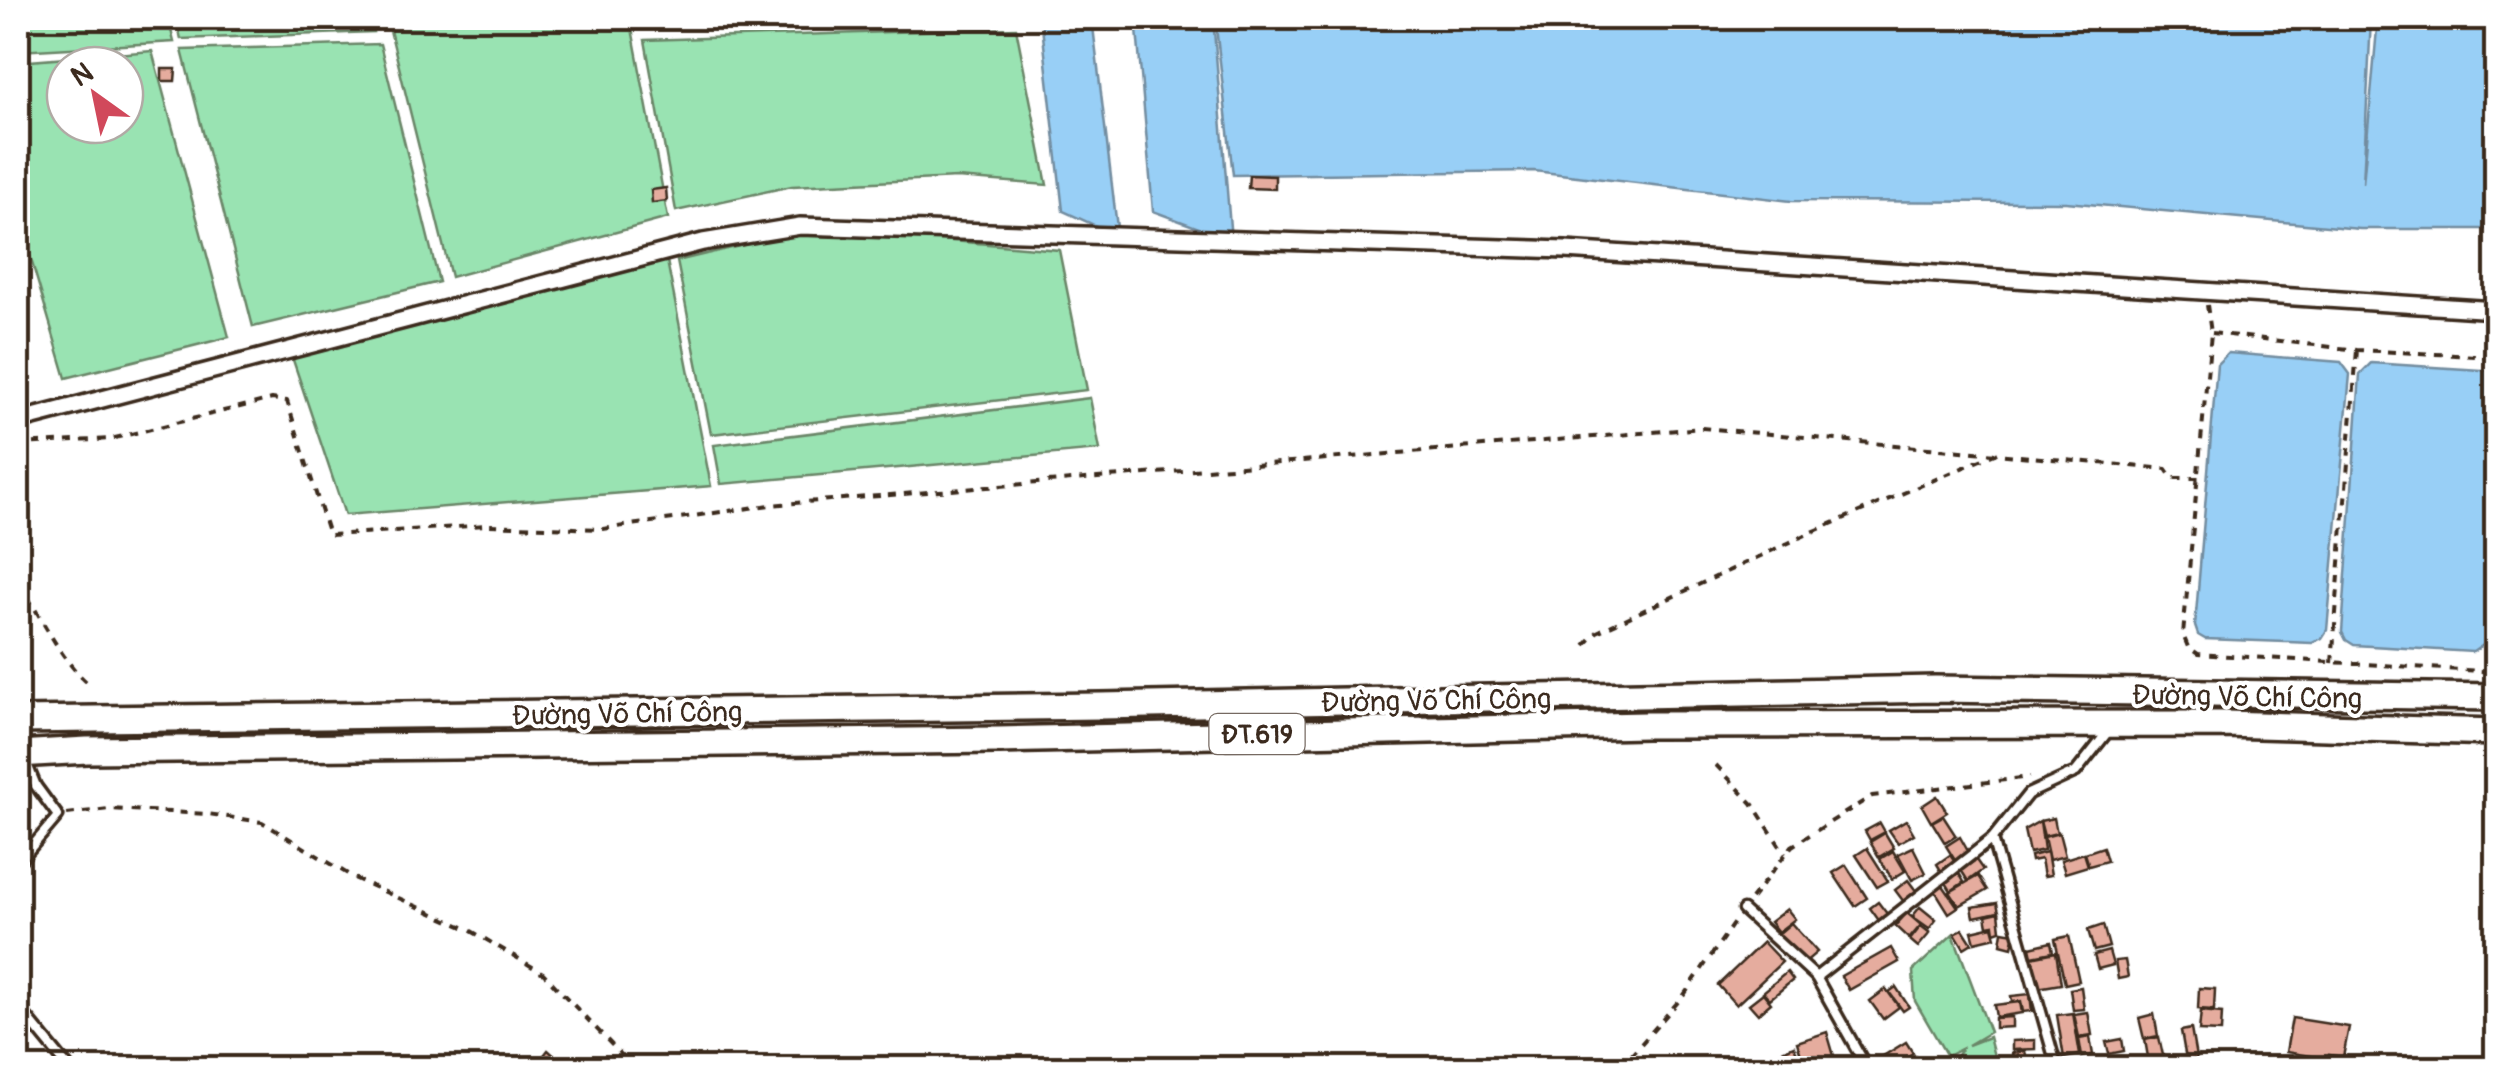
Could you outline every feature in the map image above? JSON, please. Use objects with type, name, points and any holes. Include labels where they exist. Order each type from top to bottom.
[{"type":"main road","name":"Đường Võ Chí Công","points":[[18,720],[1102,706],[2495,680]]},
{"type":"main road","name":"Đường Võ Chí Công","points":[[20,754],[146,749],[1018,740],[1626,726],[2114,724],[2496,732]]},
{"type":"street","points":[[18,421],[702,242],[800,226],[1566,250],[2496,310]]},
{"type":"lane","points":[[1816,977],[1992,839],[2028,794],[2076,772],[2114,724]]},
{"type":"lane","points":[[18,863],[58,816],[36,786],[20,754]]},
{"type":"lane","points":[[1992,839],[2057,1068]]},
{"type":"lane","points":[[1742,910],[1816,977],[1867,1068]]},
{"type":"lane","points":[[18,1006],[69,1068]]},
{"type":"path","points":[[2205,290],[2211,333],[2183,636],[2188,647],[2198,654],[2495,680],[2496,624]]},
{"type":"path","points":[[2211,333],[2357,350],[2496,357]]},
{"type":"path","points":[[2332,663],[2357,350]]},
{"type":"path","points":[[18,444],[112,438],[272,399],[287,401],[329,535],[488,526],[603,530],[770,505],[1702,428],[2166,469],[2172,478],[2199,478]]},
{"type":"path","points":[[1585,645],[1598,632],[1615,624],[1997,452]]},
{"type":"path","points":[[18,583],[70,668],[90,685]]},
{"type":"path","points":[[1716,766],[1752,803],[1785,854]]},
{"type":"path","points":[[1620,1068],[1684,996],[1785,854],[1818,828],[1872,796],[2043,776]]},
{"type":"path","points":[[58,816],[109,808],[208,814],[262,822],[356,879],[468,929],[542,973],[634,1068]]},
{"type":"green space","points":[[18,18],[168,18],[174,42],[45,45],[45,49],[18,51]]},
{"type":"green space","points":[[176,18],[370,18],[373,32],[181,39]]},
{"type":"green space","points":[[387,18],[630,18],[668,218],[451,277]]},
{"type":"green space","points":[[641,18],[873,18],[643,29]]},
{"type":"green space","points":[[1016,28],[1047,185],[957,178],[792,186],[676,211],[645,40]]},
{"type":"green space","points":[[380,44],[439,282],[253,327],[182,50]]},
{"type":"green space","points":[[152,51],[229,337],[66,378],[18,215],[18,62],[45,60],[45,145],[145,145],[145,52]]},
{"type":"green space","points":[[810,229],[1059,250],[1087,390],[711,434],[677,261]]},
{"type":"green space","points":[[667,261],[711,486],[345,515],[289,348]]},
{"type":"green space","points":[[1090,398],[1100,450],[721,484],[714,445]]},
{"type":"green space","points":[[1953,934],[1990,1032],[1968,1045],[1989,1037],[1997,1068],[1949,1068],[1961,1049],[1947,1056],[1915,1001],[1913,971]]},
{"type":"water","points":[[1041,18],[1092,18],[1118,236],[1063,211]]},
{"type":"water","points":[[1136,18],[1213,18],[1231,240],[1153,211]]},
{"type":"water","points":[[1215,18],[2371,18],[2363,184],[2378,18],[2496,18],[2496,229],[2360,229],[2066,202],[1791,201],[1534,171],[1233,175]]},
{"type":"water","points":[[2228,353],[2341,362],[2350,374],[2327,630],[2312,643],[2205,639],[2198,635],[2195,626],[2217,364]]},
{"type":"water","points":[[2371,363],[2496,371],[2496,538],[2489,641],[2473,652],[2354,645],[2342,632],[2360,374]]},
{"type":"building","points":[[162,69],[176,69],[175,81],[162,81]]},
{"type":"building","points":[[1249,175],[1275,176],[1275,189],[1248,188]]},
{"type":"building","points":[[666,188],[667,201],[652,203],[651,190]]},
{"type":"building","points":[[1937,796],[1947,812],[1931,822],[1922,806]]},
{"type":"building","points":[[1943,816],[1956,836],[1945,843],[1932,822]]},
{"type":"building","points":[[2054,818],[2057,833],[2044,836],[2040,821]]},
{"type":"building","points":[[1906,820],[1914,834],[1898,843],[1889,830]]},
{"type":"building","points":[[2040,821],[2044,850],[2029,853],[2024,830]]},
{"type":"building","points":[[1880,823],[1885,832],[1870,840],[1865,831]]},
{"type":"building","points":[[1885,833],[1894,848],[1879,857],[1870,842]]},
{"type":"building","points":[[2059,833],[2065,856],[2049,860],[2044,837]]},
{"type":"building","points":[[1960,837],[1969,853],[1956,862],[1946,846]]},
{"type":"building","points":[[1913,847],[1926,873],[1912,880],[1898,854]]},
{"type":"building","points":[[2103,847],[2107,861],[2089,866],[2085,853]]},
{"type":"building","points":[[1867,848],[1888,881],[1877,887],[1856,855]]},
{"type":"building","points":[[1893,851],[1905,871],[1892,879],[1880,859]]},
{"type":"building","points":[[2047,852],[2051,875],[2044,876],[2041,859],[2031,861],[2030,856]]},
{"type":"building","points":[[2084,853],[2088,866],[2065,873],[2061,860]]},
{"type":"building","points":[[1950,855],[1957,865],[1943,874],[1937,864]]},
{"type":"building","points":[[1976,860],[1983,870],[1968,881],[1961,870]]},
{"type":"building","points":[[1846,865],[1867,898],[1855,906],[1833,873]]},
{"type":"building","points":[[1959,873],[1964,882],[1951,891],[1945,881]]},
{"type":"building","points":[[1978,876],[1987,890],[1959,906],[1950,892]]},
{"type":"building","points":[[1908,880],[1917,892],[1904,902],[1895,890]]},
{"type":"building","points":[[1942,884],[1958,907],[1949,913],[1934,889]]},
{"type":"building","points":[[1878,902],[1888,915],[1880,922],[1870,908]]},
{"type":"building","points":[[1997,903],[1999,912],[1974,917],[1972,907]]},
{"type":"building","points":[[1920,907],[1936,920],[1929,929],[1912,917]]},
{"type":"building","points":[[1787,909],[1795,919],[1778,932],[1770,922]]},
{"type":"building","points":[[1999,912],[2001,930],[1995,932],[1994,925],[1988,926],[1986,915]]},
{"type":"building","points":[[1907,913],[1921,925],[1909,939],[1895,926]]},
{"type":"building","points":[[1791,923],[1817,952],[1804,963],[1778,934]]},
{"type":"building","points":[[2103,925],[2109,947],[2094,951],[2088,930]]},
{"type":"building","points":[[1921,926],[1930,933],[1918,947],[1910,940]]},
{"type":"building","points":[[1993,926],[1996,937],[1975,942],[1972,931]]},
{"type":"building","points":[[1963,929],[1972,943],[1964,948],[1955,933]]},
{"type":"building","points":[[2003,931],[2015,933],[2012,947],[2001,944]]},
{"type":"building","points":[[2069,936],[2079,981],[2065,984],[2055,939]]},
{"type":"building","points":[[1763,942],[1782,962],[1736,1005],[1718,985]]},
{"type":"building","points":[[2051,942],[2053,952],[2032,956],[2030,947]]},
{"type":"building","points":[[1891,948],[1899,962],[1849,990],[1841,976]]},
{"type":"building","points":[[2109,951],[2113,965],[2098,969],[2094,955]]},
{"type":"building","points":[[2056,952],[2061,984],[2037,988],[2031,957]]},
{"type":"building","points":[[2125,960],[2128,977],[2118,979],[2115,961]]},
{"type":"building","points":[[1787,972],[1793,980],[1770,999],[1763,992]]},
{"type":"building","points":[[1896,987],[1909,1007],[1903,1011],[1889,992]]},
{"type":"building","points":[[2081,987],[2084,1009],[2073,1010],[2070,989]]},
{"type":"building","points":[[2199,988],[2215,989],[2214,1010],[2198,1009]]},
{"type":"building","points":[[1886,989],[1899,1007],[1883,1019],[1870,1001]]},
{"type":"building","points":[[1763,993],[1771,1003],[1758,1014],[1749,1004]]},
{"type":"building","points":[[2030,994],[2032,1011],[2023,1012],[2021,1001],[2012,1002],[2011,996]]},
{"type":"building","points":[[2020,1002],[2022,1013],[1996,1017],[1994,1005]]},
{"type":"building","points":[[2201,1011],[2222,1013],[2221,1032],[2199,1031]]},
{"type":"building","points":[[2088,1012],[2092,1035],[2079,1037],[2074,1014]]},
{"type":"building","points":[[2073,1013],[2080,1055],[2064,1058],[2057,1015]]},
{"type":"building","points":[[2154,1014],[2158,1036],[2144,1039],[2139,1018]]},
{"type":"building","points":[[2012,1017],[2012,1027],[1995,1028],[1995,1018]]},
{"type":"building","points":[[2292,1018],[2349,1027],[2343,1057],[2329,1055],[2328,1059],[2286,1052]]},
{"type":"building","points":[[2191,1029],[2197,1063],[2187,1065],[2181,1031]]},
{"type":"building","points":[[1827,1032],[1834,1056],[1804,1065],[1797,1042]]},
{"type":"building","points":[[2090,1037],[2093,1055],[2082,1057],[2079,1039]]},
{"type":"building","points":[[2159,1037],[2164,1060],[2149,1063],[2145,1040]]},
{"type":"building","points":[[2122,1039],[2124,1051],[2109,1054],[2106,1042]]},
{"type":"building","points":[[2035,1040],[2035,1049],[2012,1050],[2012,1041]]},
{"type":"building","points":[[1906,1042],[1913,1053],[1886,1068],[1880,1058]]},
{"type":"building","points":[[1794,1046],[1803,1068],[1789,1068],[1782,1051]]},
{"type":"building","points":[[548,1050],[558,1059],[550,1068],[534,1068]]},
{"type":"building","points":[[2025,1051],[2029,1068],[2015,1068],[2012,1053]]},
{"type":"building","points":[[1782,1052],[1788,1068],[1776,1068],[1771,1055]]},
{"type":"building","points":[[1916,1056],[1924,1068],[1897,1068]]}]
